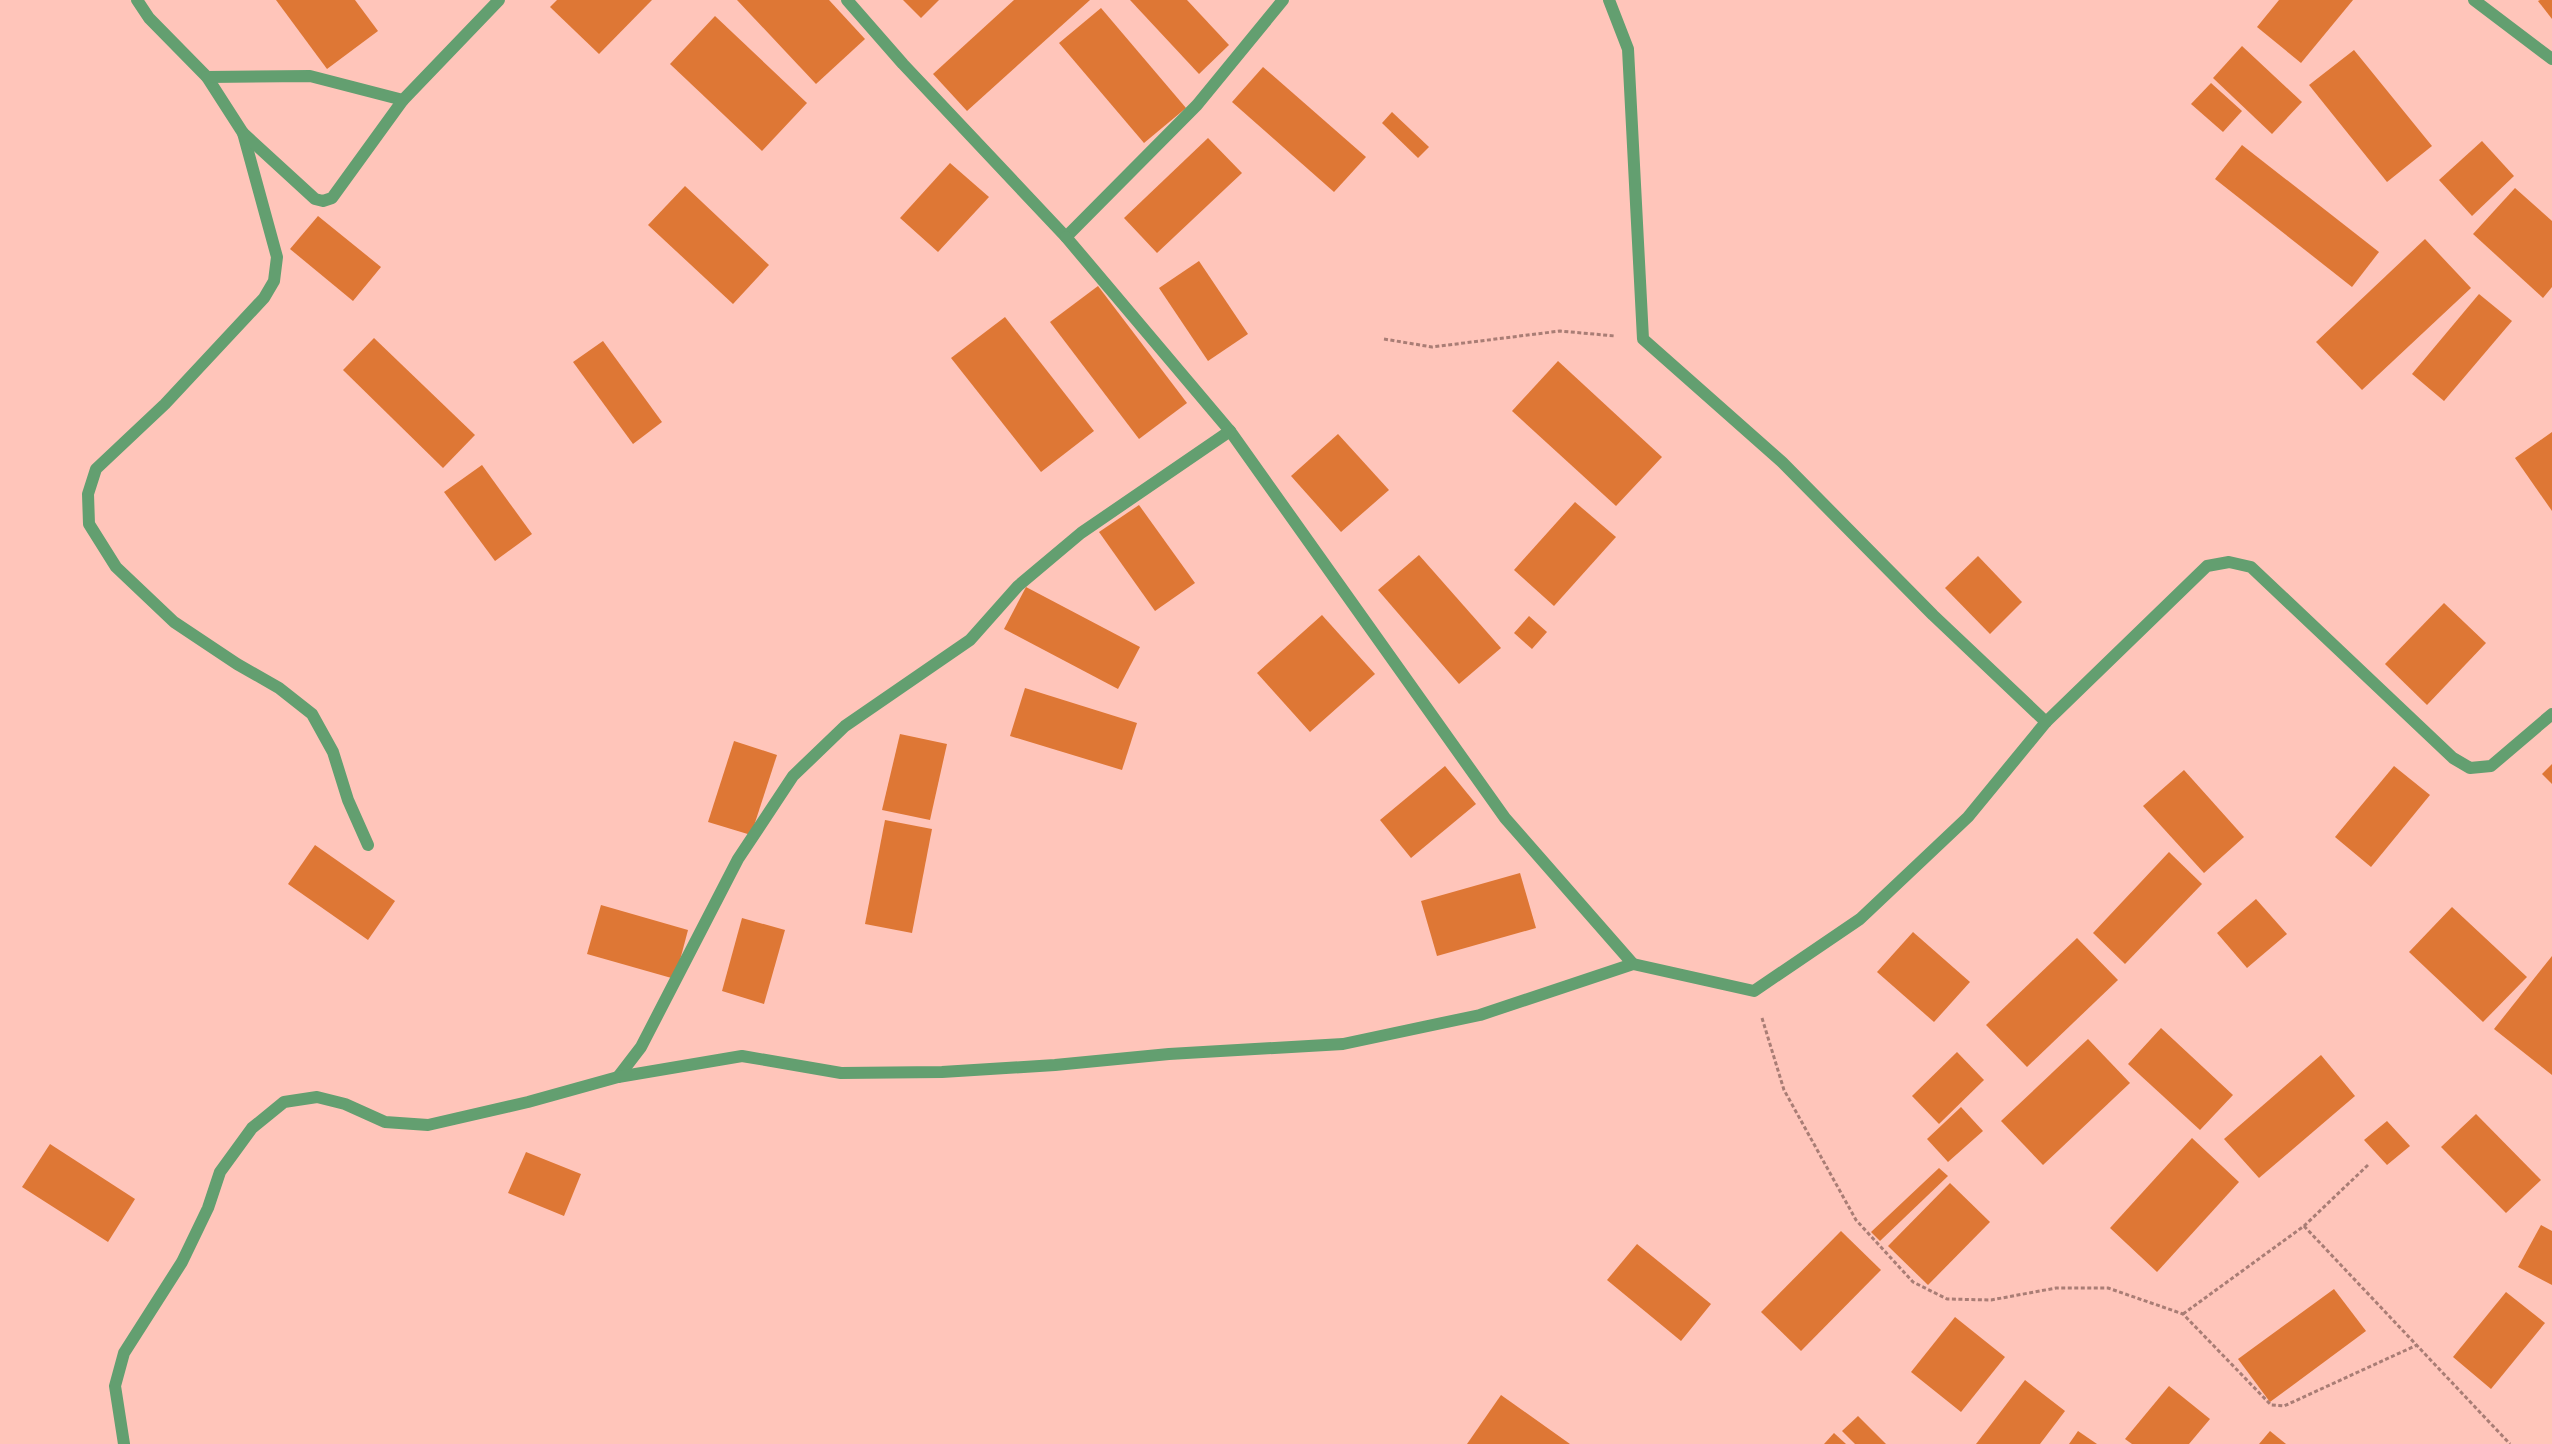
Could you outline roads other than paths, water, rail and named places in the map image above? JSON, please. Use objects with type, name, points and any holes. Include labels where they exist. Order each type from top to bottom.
[{"type":"street","points":[[137,0],[149,18],[207,77],[244,133],[315,199],[323,201],[332,198],[403,100],[499,0]]},
{"type":"street","points":[[847,0],[903,64],[1066,236],[1230,431],[1505,818],[1633,964]]},
{"type":"street","points":[[1066,236],[1197,105],[1283,0]]},
{"type":"street","points":[[1608,0],[1628,49],[1643,339],[1782,462],[1933,614],[2046,722]]},
{"type":"street","points":[[2474,0],[2552,60]]},
{"type":"street","points":[[207,77],[310,76],[403,100]]},
{"type":"street","points":[[244,133],[276,257],[274,281],[264,298],[172,397],[96,469],[88,494],[89,524],[116,567],[174,622],[237,664],[279,688],[312,714],[333,752],[348,800],[368,845]]},
{"type":"street","points":[[618,1077],[641,1047],[738,859],[793,776],[845,726],[970,640],[1018,586],[1081,534],[1230,431]]},
{"type":"street","points":[[124,1444],[115,1386],[124,1353],[182,1262],[208,1208],[220,1172],[252,1128],[284,1102],[318,1097],[345,1104],[385,1122],[428,1125],[528,1102],[618,1077],[742,1056],[841,1073],[942,1072],[1055,1065],[1168,1054],[1343,1044],[1480,1015],[1633,964],[1754,991],[1860,919],[1968,817],[2046,722],[2207,566],[2228,562],[2251,567],[2454,758],[2470,768],[2491,766],[2552,714]]}]
